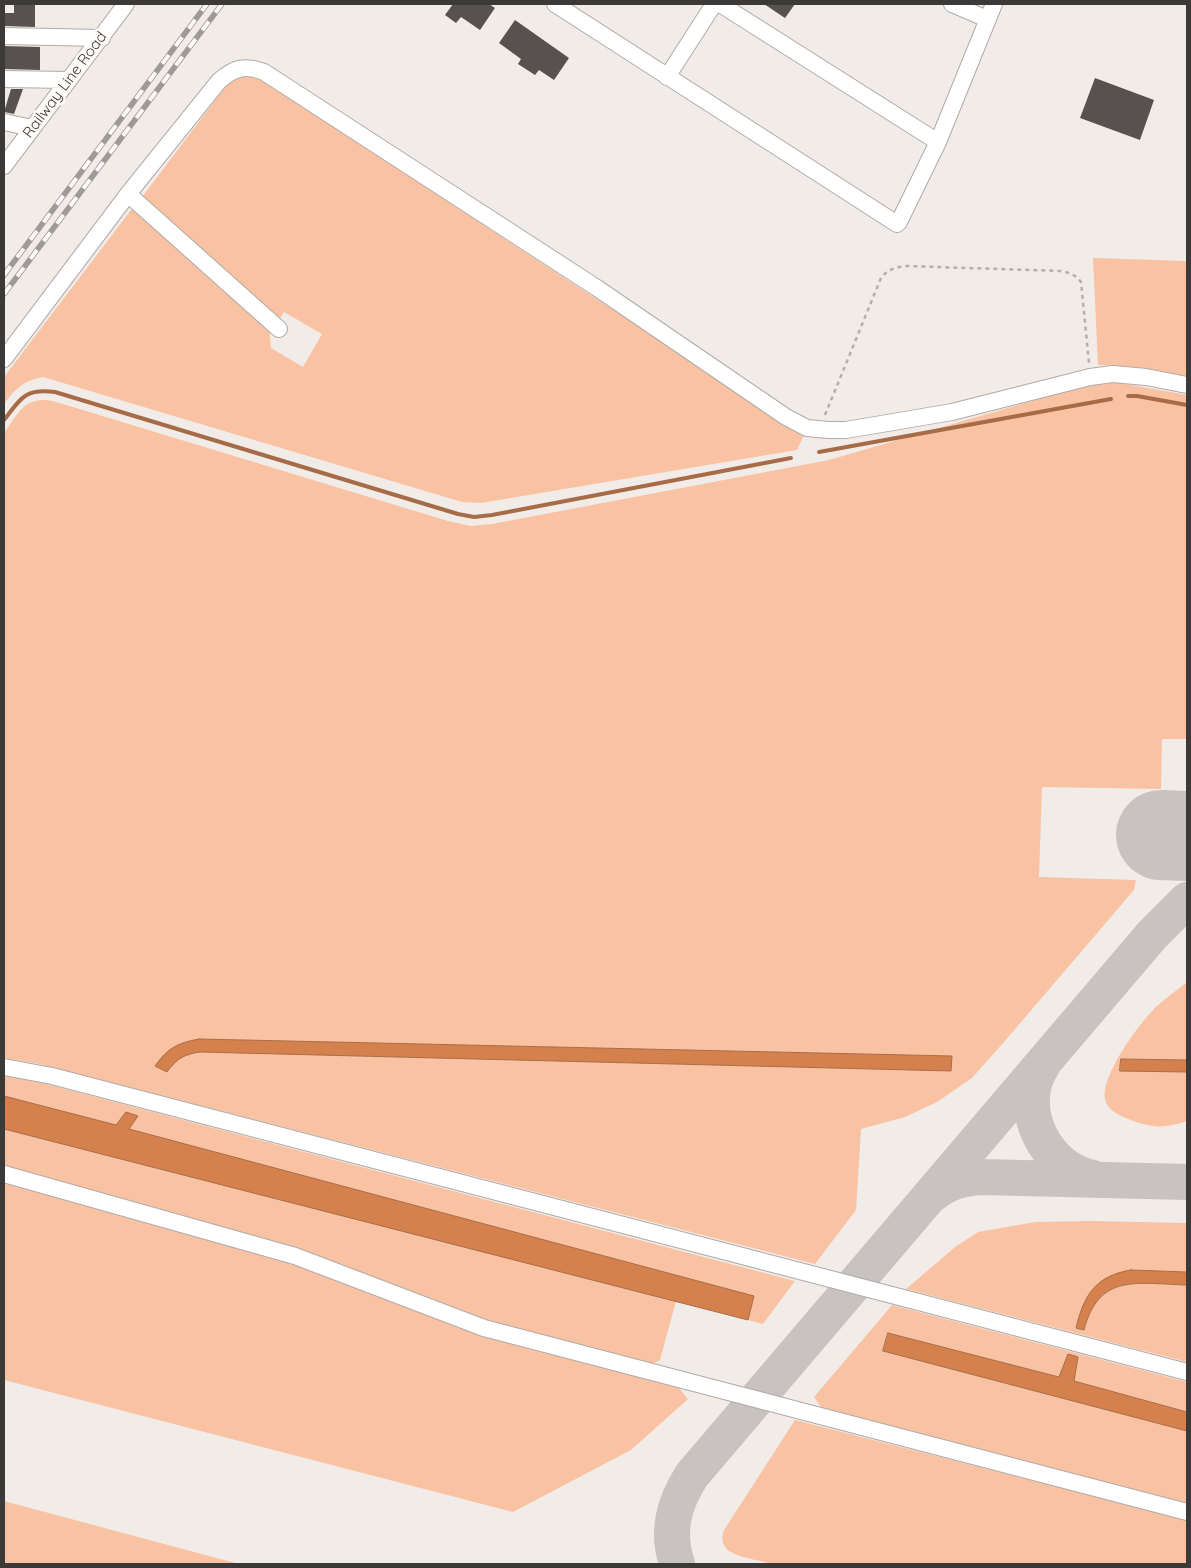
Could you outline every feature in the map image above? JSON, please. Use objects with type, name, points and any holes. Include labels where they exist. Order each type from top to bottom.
[{"type":"street","name":"Railway Line Road","points":[[4,166],[126,4]]},
{"type":"street","points":[[555,4],[897,224],[938,142],[994,4]]},
{"type":"street","points":[[667,76],[714,4]]},
{"type":"street","points":[[720,4],[938,142]]},
{"type":"street","points":[[952,4],[987,19]]},
{"type":"street","points":[[4,36],[102,38]]},
{"type":"street","points":[[4,359],[128,194],[219,81],[234,70],[252,67],[264,72],[597,288],[786,417],[807,428],[846,430],[952,412],[1090,377],[1113,374],[1126,374],[1187,385]]},
{"type":"street","points":[[4,78],[69,80]]},
{"type":"street","points":[[4,122],[32,128]]},
{"type":"street","points":[[128,194],[279,329]]},
{"type":"street","points":[[4,1067],[52,1076],[1187,1372]]},
{"type":"street","points":[[4,1174],[294,1256],[484,1328],[1187,1512]]},
{"type":"path","points":[[819,430],[881,278],[885,273],[894,268],[907,266],[1061,271],[1077,277],[1081,282],[1090,377]]},
{"type":"shaded area","points":[[243,75],[253,75],[262,80],[804,435],[797,450],[481,503],[462,502],[43,377],[20,386],[4,404],[4,377],[134,206],[269,327],[271,348],[303,367],[322,334],[284,312],[279,320],[142,197],[226,86],[234,78]]},
{"type":"shaded area","points":[[1093,258],[1187,261],[1187,378],[1124,366],[1098,365]]},
{"type":"shaded area","points":[[1104,380],[1187,395],[1187,739],[1162,739],[1161,789],[1042,787],[1039,877],[1136,880],[1134,890],[972,1078],[937,1102],[905,1117],[861,1129],[856,1210],[815,1264],[39,1064],[4,1058],[4,433],[23,408],[35,401],[53,401],[448,521],[471,526],[492,524],[829,460]],"holes":[[[199,1039],[951,1056],[951,1071],[200,1052],[189,1054],[174,1063],[177,1045]]]},
{"type":"shaded area","points":[[1187,982],[1187,1060],[1122,1059],[1120,1070],[1187,1072],[1187,1121],[1157,1126],[1144,1124],[1121,1116],[1108,1106],[1105,1099],[1105,1089],[1115,1063],[1141,1024],[1160,1003]]},
{"type":"shaded area","points":[[199,1039],[952,1056],[951,1071],[200,1052],[181,1058],[167,1072],[155,1066],[174,1047]]},
{"type":"shaded area","points":[[1121,1059],[1187,1060],[1187,1072],[1120,1071]]},
{"type":"shaded area","points":[[4,1073],[795,1281],[763,1324],[748,1320],[754,1296],[128,1129],[138,1115],[116,1125],[4,1096]]},
{"type":"shaded area","points":[[4,1096],[116,1125],[126,1112],[138,1116],[129,1129],[754,1296],[748,1320],[4,1129]]},
{"type":"shaded area","points":[[4,1129],[676,1301],[660,1360],[651,1365],[487,1324],[4,1167]]},
{"type":"shaded area","points":[[4,1180],[293,1261],[678,1387],[688,1399],[631,1450],[513,1512],[4,1380]]},
{"type":"shaded area","points":[[1035,1222],[1187,1223],[1187,1272],[1131,1270],[1098,1283],[1085,1300],[1076,1328],[1084,1330],[1091,1312],[1100,1299],[1111,1290],[1138,1284],[1187,1285],[1187,1362],[906,1289],[955,1247],[978,1232]]},
{"type":"shaded area","points":[[1131,1270],[1187,1272],[1187,1285],[1153,1283],[1123,1285],[1111,1290],[1100,1298],[1091,1311],[1084,1330],[1076,1328],[1083,1306],[1093,1289],[1108,1277]]},
{"type":"shaded area","points":[[892,1305],[1187,1382],[1187,1412],[1074,1381],[1078,1357],[1068,1355],[1059,1377],[888,1333],[883,1351],[1187,1431],[1187,1507],[824,1411],[814,1397]]},
{"type":"shaded area","points":[[888,1333],[1059,1377],[1068,1354],[1078,1357],[1074,1381],[1187,1412],[1187,1431],[883,1351]]},
{"type":"shaded area","points":[[795,1420],[1187,1520],[1187,1564],[774,1564],[734,1554],[723,1544],[724,1530]]},
{"type":"shaded area","points":[[4,1501],[239,1564],[4,1564]]},
{"type":"building","points":[[14,4],[35,4],[35,27],[4,26],[4,13],[14,13]]},
{"type":"building","points":[[453,4],[489,4],[495,8],[480,30],[461,17],[456,23],[445,15]]},
{"type":"building","points":[[764,4],[795,4],[785,18]]},
{"type":"building","points":[[515,20],[569,58],[554,80],[539,70],[535,75],[518,64],[521,59],[499,43]]},
{"type":"building","points":[[4,46],[40,47],[40,70],[4,69]]},
{"type":"building","points":[[1095,78],[1154,100],[1140,140],[1080,118]]},
{"type":"building","points":[[11,89],[23,89],[14,114],[4,112]]},
{"type":"waterway","points":[[4,420],[20,400],[30,393],[55,392],[458,514],[474,517],[791,458]]},
{"type":"waterway","points":[[1128,396],[1187,405]]},
{"type":"waterway","points":[[819,452],[1111,399]]},
{"type":"taxiway","points":[[677,1564],[672,1540],[672,1529],[676,1507],[692,1475],[1152,935],[1187,900]]},
{"type":"taxiway","points":[[1042,1066],[1034,1083],[1032,1100],[1034,1118],[1039,1134],[1049,1150],[1061,1163],[1076,1172],[1093,1178]]},
{"type":"taxiway","points":[[933,1194],[944,1186],[956,1181],[982,1177],[1187,1182]]},
{"type":"runway","points":[[1161,835],[1187,836]]},
{"type":"railway","points":[[4,275],[207,4]]},
{"type":"railway","points":[[4,294],[222,4]]}]
